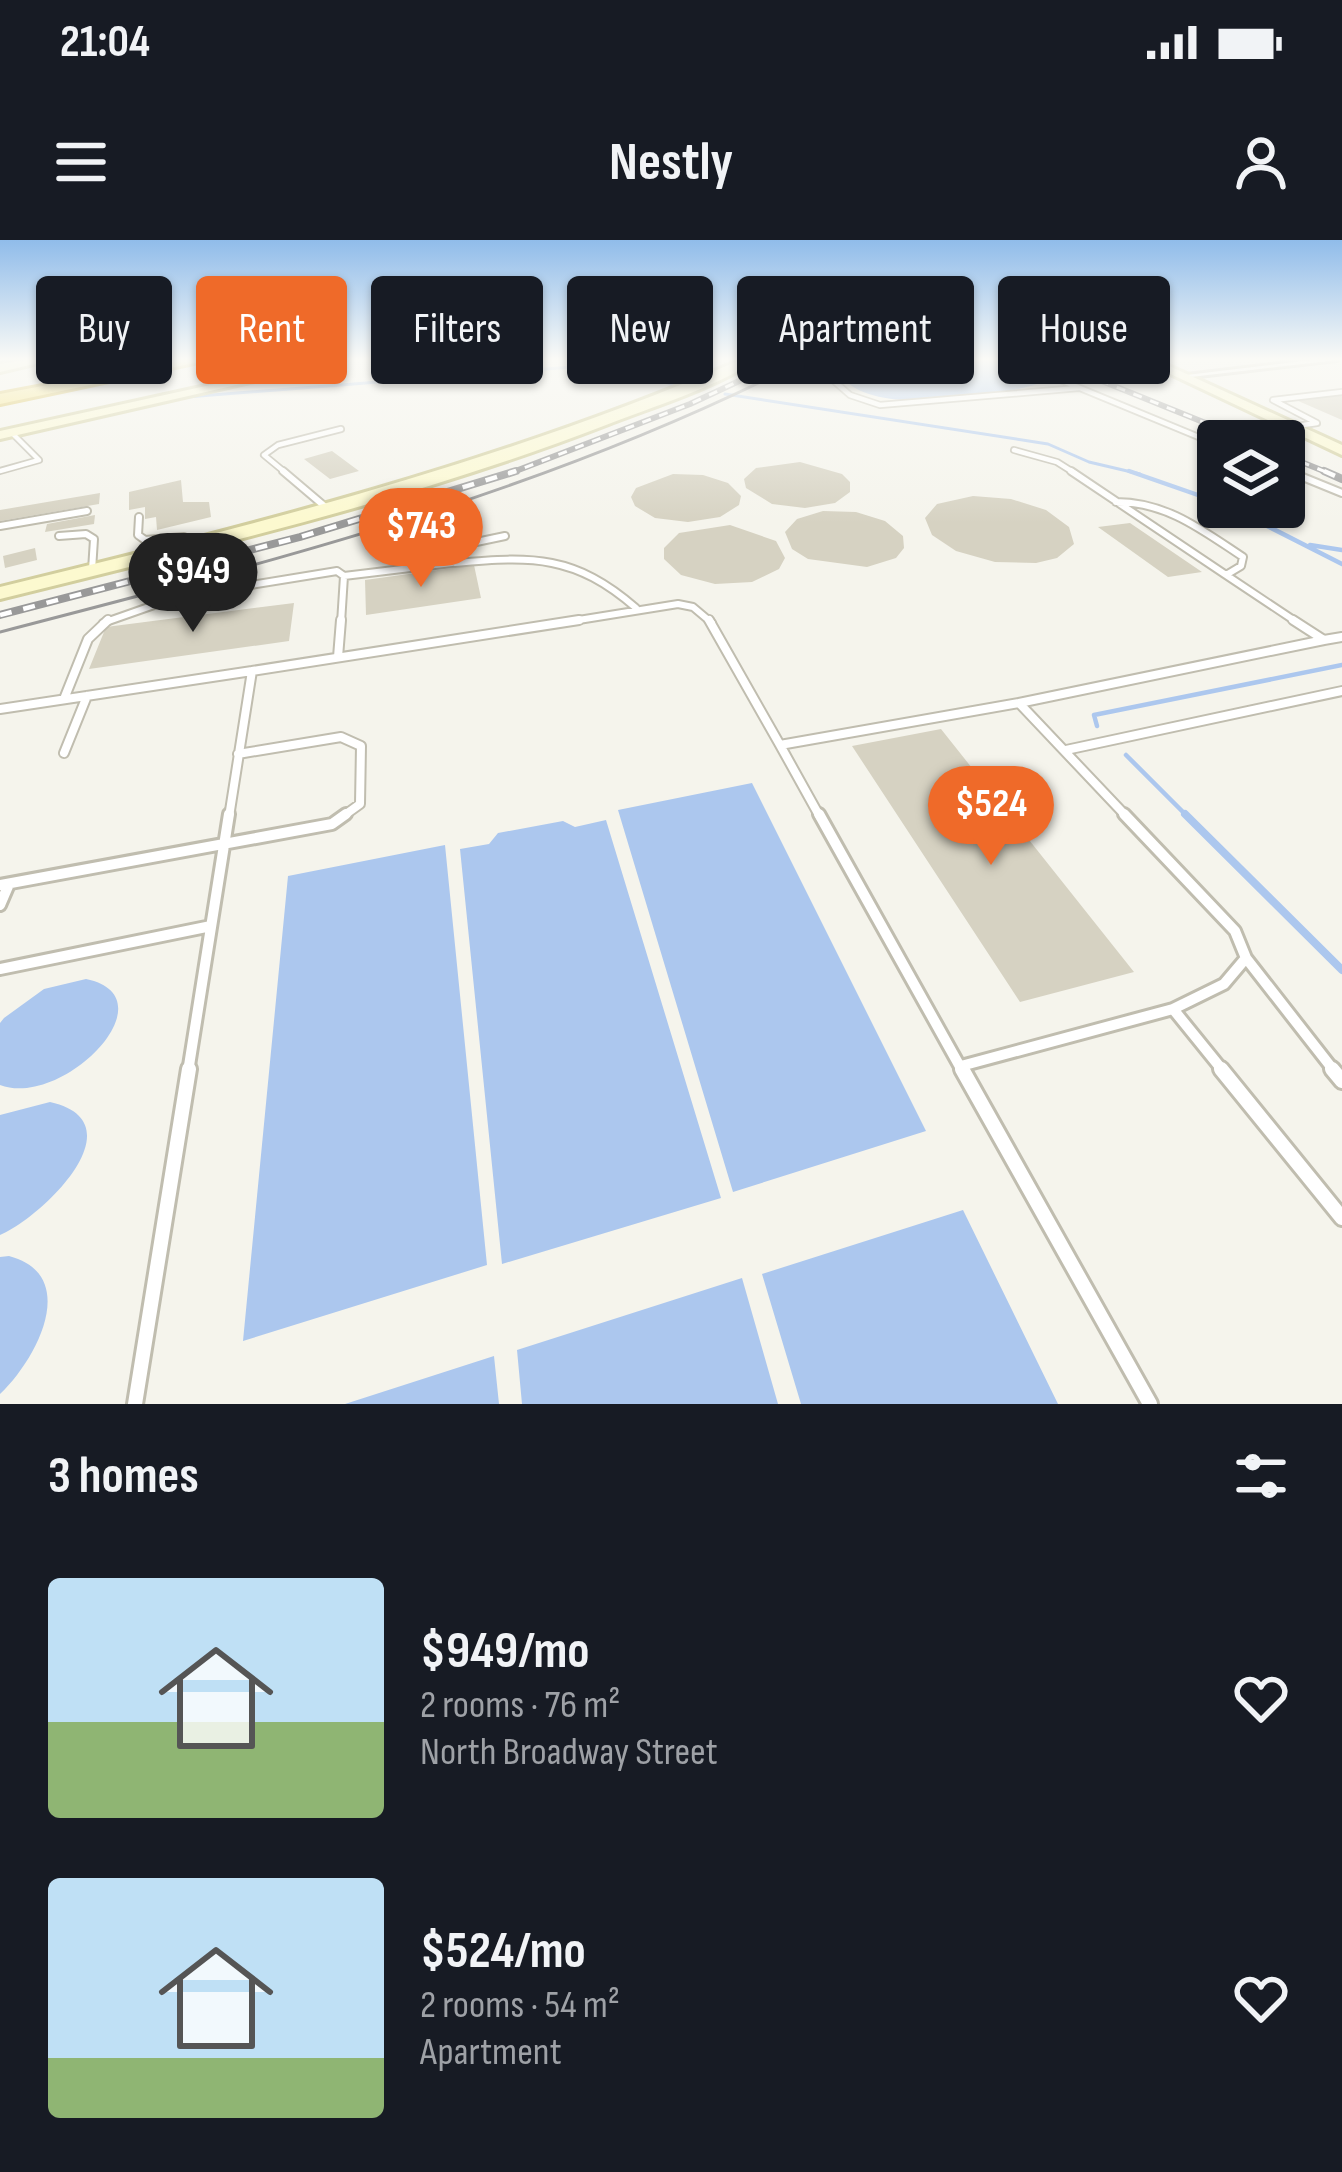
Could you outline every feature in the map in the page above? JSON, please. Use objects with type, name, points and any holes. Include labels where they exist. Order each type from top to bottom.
[{"type":"street","points":[[6,434],[95,414]]},
{"type":"street","points":[[0,593],[329,510],[571,436],[622,414]]},
{"type":"street","points":[[1305,434],[1342,451]]},
{"type":"lane","points":[[1143,414],[1197,436]]},
{"type":"lane","points":[[1300,414],[1317,423],[1305,425]]},
{"type":"lane","points":[[329,510],[263,455],[278,445],[341,429]]},
{"type":"lane","points":[[0,471],[39,460],[6,434]]},
{"type":"lane","points":[[1014,451],[1057,462],[1324,640]]},
{"type":"lane","points":[[1305,478],[1342,493]]},
{"type":"lane","points":[[1116,502],[1142,501],[1168,508],[1244,557],[1241,566],[1226,575]]},
{"type":"lane","points":[[0,526],[87,511]]},
{"type":"lane","points":[[139,517],[138,535],[146,539],[184,537],[190,545]]},
{"type":"lane","points":[[59,536],[86,534],[94,539],[92,570]]},
{"type":"lane","points":[[455,563],[449,559],[462,545],[505,536]]},
{"type":"lane","points":[[64,699],[97,626],[120,614],[254,580],[553,559],[585,567],[636,608]]},
{"type":"lane","points":[[338,657],[344,576]]},
{"type":"lane","points":[[0,709],[636,608],[678,604],[705,614],[1150,1404]]},
{"type":"lane","points":[[780,745],[1019,703],[1342,637]]},
{"type":"lane","points":[[135,1404],[252,670]]},
{"type":"lane","points":[[1066,750],[1342,691]]},
{"type":"lane","points":[[64,752],[87,696]]},
{"type":"lane","points":[[1019,703],[1235,931],[1246,958],[1342,1082]]},
{"type":"lane","points":[[0,905],[4,884],[332,824],[360,804],[361,746],[352,740],[340,737],[238,754]]},
{"type":"lane","points":[[0,969],[211,926]]},
{"type":"lane","points":[[961,1066],[1173,1009],[1229,983],[1246,958]]},
{"type":"lane","points":[[1173,1009],[1342,1219]]},
{"type":"water","points":[[752,783],[926,1131],[733,1192],[618,810]]},
{"type":"water","points":[[606,820],[721,1198],[502,1264],[460,849],[489,844],[498,833],[563,821],[575,827]]},
{"type":"water","points":[[445,845],[487,1265],[243,1341],[288,876]]},
{"type":"water","points":[[86,979],[110,990],[118,1007],[114,1027],[99,1048],[52,1081],[25,1088],[0,1085],[0,1023],[4,1018],[44,989]]},
{"type":"water","points":[[50,1102],[75,1113],[86,1129],[85,1148],[58,1190],[0,1235],[0,1115]]},
{"type":"water","points":[[963,1210],[1058,1404],[801,1404],[762,1274]]},
{"type":"water","points":[[0,1257],[31,1266],[43,1281],[48,1299],[38,1340],[0,1394]]},
{"type":"water","points":[[742,1278],[778,1404],[522,1404],[517,1350]]},
{"type":"water","points":[[494,1356],[499,1404],[345,1404]]},
{"type":"building","points":[[332,451],[359,471],[330,479],[304,459]]},
{"type":"building","points":[[800,462],[842,474],[850,482],[850,492],[835,503],[805,508],[772,504],[746,488],[744,479],[756,468]]},
{"type":"building","points":[[673,474],[703,475],[728,483],[741,496],[739,505],[720,517],[688,522],[655,518],[635,506],[631,497],[636,488]]},
{"type":"building","points":[[181,480],[183,502],[209,502],[211,517],[157,530],[156,517],[145,519],[145,507],[129,510],[129,492]]},
{"type":"building","points":[[100,493],[99,504],[0,521],[0,510]]},
{"type":"building","points":[[973,496],[1011,499],[1046,510],[1069,527],[1074,544],[1057,558],[1036,563],[995,562],[956,551],[932,535],[925,518],[937,504]]},
{"type":"building","points":[[823,511],[856,512],[885,521],[903,536],[904,548],[896,558],[867,567],[808,559],[792,549],[785,532],[797,519]]},
{"type":"building","points":[[95,515],[94,524],[45,532],[47,524]]},
{"type":"building","points":[[1130,523],[1202,572],[1168,577],[1098,527]]},
{"type":"building","points":[[730,525],[776,541],[785,558],[779,569],[752,582],[715,584],[681,575],[664,559],[664,548],[679,533]]},
{"type":"building","points":[[35,548],[37,560],[5,568],[3,556]]},
{"type":"building","points":[[474,565],[481,598],[366,615],[365,580]]},
{"type":"building","points":[[294,603],[289,641],[89,669],[106,627]]},
{"type":"building","points":[[941,729],[1134,972],[1020,1002],[852,746]]},
{"type":"waterway","points":[[856,414],[1048,444],[1089,462],[1133,472]]},
{"type":"waterway","points":[[1133,472],[1140,474]]},
{"type":"waterway","points":[[1133,472],[1197,495]]},
{"type":"waterway","points":[[1271,528],[1342,564]]},
{"type":"waterway","points":[[1310,545],[1342,550]]},
{"type":"waterway","points":[[1097,726],[1094,715],[1342,665]]},
{"type":"waterway","points":[[1126,755],[1185,814]]},
{"type":"waterway","points":[[1185,814],[1342,970]]},
{"type":"waterway","points":[[1185,814],[1188,817]]},
{"type":"tram line","points":[[0,632],[410,518],[510,485],[690,414]]},
{"type":"railway","points":[[515,471],[663,414]]},
{"type":"railway","points":[[1184,414],[1198,420]]},
{"type":"railway","points":[[1305,463],[1328,473]]},
{"type":"railway","points":[[0,615],[300,537],[515,471]]},
{"type":"railway","points":[[508,474],[515,471]]},
{"type":"railway","points":[[1324,471],[1328,473]]},
{"type":"railway","points":[[1328,473],[1342,479]]}]
